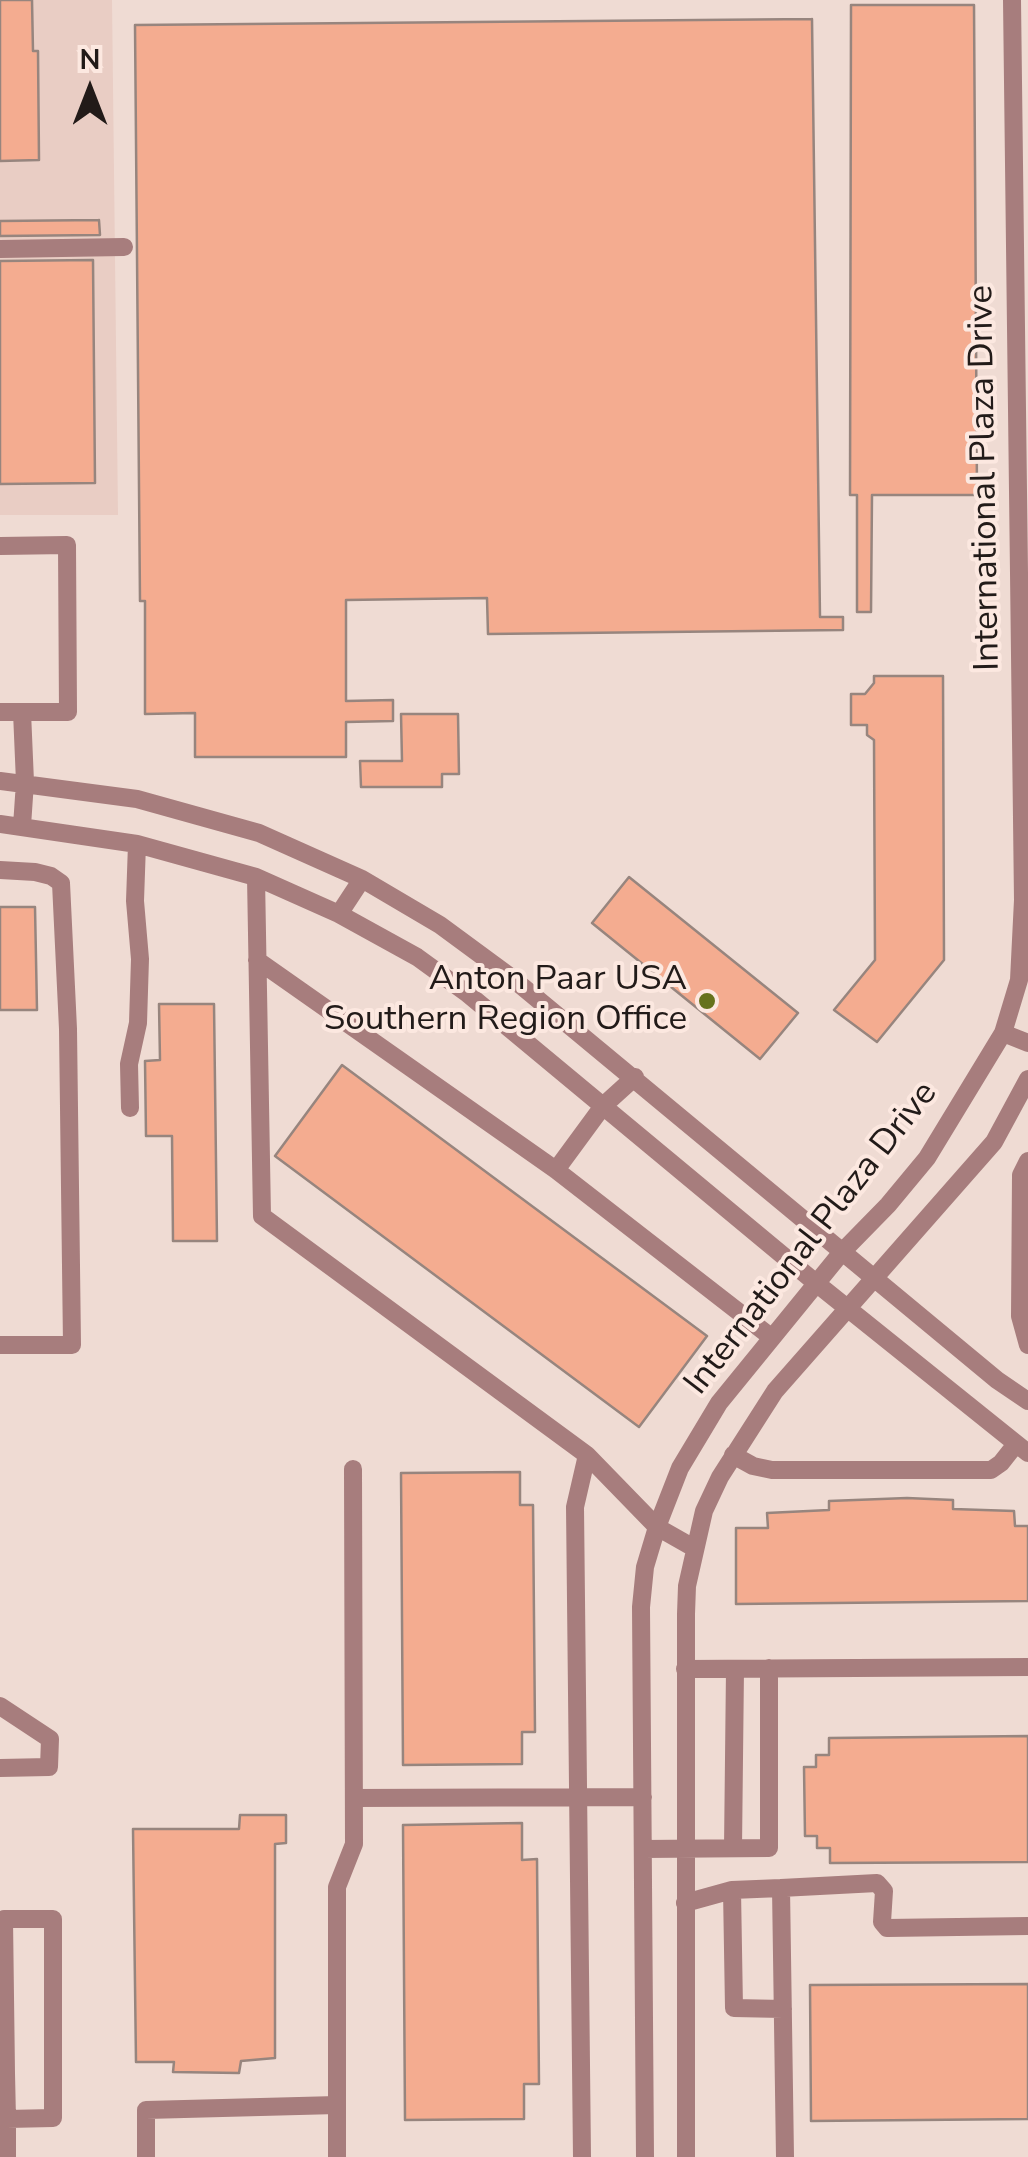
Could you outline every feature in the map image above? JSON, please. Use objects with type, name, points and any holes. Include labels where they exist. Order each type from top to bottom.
[{"type":"street","name":"International Plaza Drive","points":[[645,2157],[641,1608],[645,1566],[656,1527],[680,1468],[719,1403],[816,1282],[927,1158],[1003,1033],[1020,980],[1025,762],[1022,187],[1012,0]]},
{"type":"street","points":[[0,248],[124,247]]},
{"type":"street","points":[[0,546],[67,545],[68,712],[0,712]]},
{"type":"street","points":[[22,712],[22,826]]},
{"type":"street","points":[[0,781],[128,797],[200,815],[259,833],[362,878],[467,944],[635,1077],[997,1380],[1028,1400]]},
{"type":"street","points":[[0,824],[137,844],[256,877],[340,914],[417,958],[468,994],[1022,1449],[992,1470],[772,1470],[752,1466],[733,1455]]},
{"type":"street","points":[[130,1108],[129,1064],[138,1023],[140,960],[135,901],[137,844]]},
{"type":"street","points":[[0,870],[36,872],[61,883],[68,1030],[72,1345],[0,1345]]},
{"type":"street","points":[[256,877],[262,1216],[587,1455],[656,1527],[694,1548]]},
{"type":"street","points":[[340,914],[362,878]]},
{"type":"street","points":[[257,960],[556,1170],[771,1337]]},
{"type":"street","points":[[1003,1033],[1028,1043]]},
{"type":"street","points":[[556,1170],[603,1106],[635,1077]]},
{"type":"street","name":"International Plaza Drive","points":[[686,2157],[687,1586],[704,1511],[733,1455],[776,1390],[994,1142],[1025,1092]]},
{"type":"street","points":[[1028,1161],[1020,1176],[1020,1316],[1028,1346]]},
{"type":"street","points":[[582,2157],[575,1506],[587,1455]]},
{"type":"street","points":[[336,2157],[337,1887],[354,1844],[353,1469]]},
{"type":"street","points":[[686,1669],[1028,1667]]},
{"type":"street","points":[[643,1849],[764,1849],[772,1842],[769,1668]]},
{"type":"street","points":[[733,1848],[735,1669]]},
{"type":"street","points":[[0,1706],[50,1739],[49,1767],[0,1768]]},
{"type":"street","points":[[354,1798],[643,1797]]},
{"type":"street","points":[[685,1904],[732,1890],[877,1883],[884,1891],[882,1922],[887,1928],[1028,1926]]},
{"type":"street","points":[[782,1888],[785,2157]]},
{"type":"street","points":[[732,1890],[734,2008],[784,2009]]},
{"type":"street","points":[[3,2119],[53,2118],[53,1919],[4,1919],[3,2119],[8,2157]]},
{"type":"street","points":[[146,2157],[146,2110],[336,2105]]},
{"type":"shaded area","points":[[0,0],[112,0],[118,515],[0,515]]},
{"type":"building","points":[[0,0],[32,0],[33,51],[38,51],[39,160],[0,161]]},
{"type":"building","points":[[851,5],[974,5],[977,495],[872,495],[871,612],[857,612],[857,495],[850,495]]},
{"type":"building","points":[[812,19],[820,617],[843,617],[843,630],[488,634],[487,598],[346,600],[346,701],[393,700],[393,721],[346,722],[346,757],[195,757],[195,713],[145,714],[145,601],[140,601],[135,25]]},
{"type":"building","points":[[99,220],[100,235],[0,236],[0,221]]},
{"type":"building","points":[[93,260],[95,483],[0,484],[0,261]]},
{"type":"building","points":[[874,676],[943,676],[944,960],[877,1042],[834,1010],[875,960],[874,740],[867,735],[867,725],[851,725],[851,694],[865,694],[874,683]]},
{"type":"building","points":[[401,714],[458,714],[459,774],[442,774],[442,787],[361,787],[360,761],[402,761]]},
{"type":"building","points":[[629,877],[798,1013],[760,1059],[592,923]]},
{"type":"building","points":[[0,907],[35,907],[37,1010],[0,1010]]},
{"type":"building","points":[[159,1004],[214,1004],[217,1241],[173,1241],[172,1136],[146,1136],[145,1061],[160,1060]]},
{"type":"building","points":[[342,1065],[707,1336],[639,1427],[275,1156]]},
{"type":"building","points":[[520,1472],[520,1505],[533,1505],[535,1732],[522,1732],[522,1764],[403,1765],[401,1473]]},
{"type":"building","points":[[953,1500],[953,1509],[1014,1511],[1015,1526],[1028,1526],[1028,1601],[736,1604],[736,1528],[768,1528],[767,1513],[829,1510],[829,1501]]},
{"type":"building","points":[[1028,1736],[1028,1862],[830,1863],[830,1848],[817,1848],[817,1836],[805,1836],[804,1767],[816,1767],[816,1755],[829,1755],[829,1738]]},
{"type":"building","points":[[240,1815],[286,1815],[286,1843],[275,1844],[275,2058],[241,2061],[239,2073],[173,2072],[174,2062],[136,2062],[133,1829],[239,1829]]},
{"type":"building","points":[[522,1823],[522,1860],[537,1859],[539,2084],[524,2084],[524,2119],[405,2120],[403,1825]]},
{"type":"building","points":[[1028,1984],[1028,2119],[811,2121],[810,1985]]},
{"type":"place","name":"Anton Paar USA Southern Region Office","points":[[707,1001]]}]
